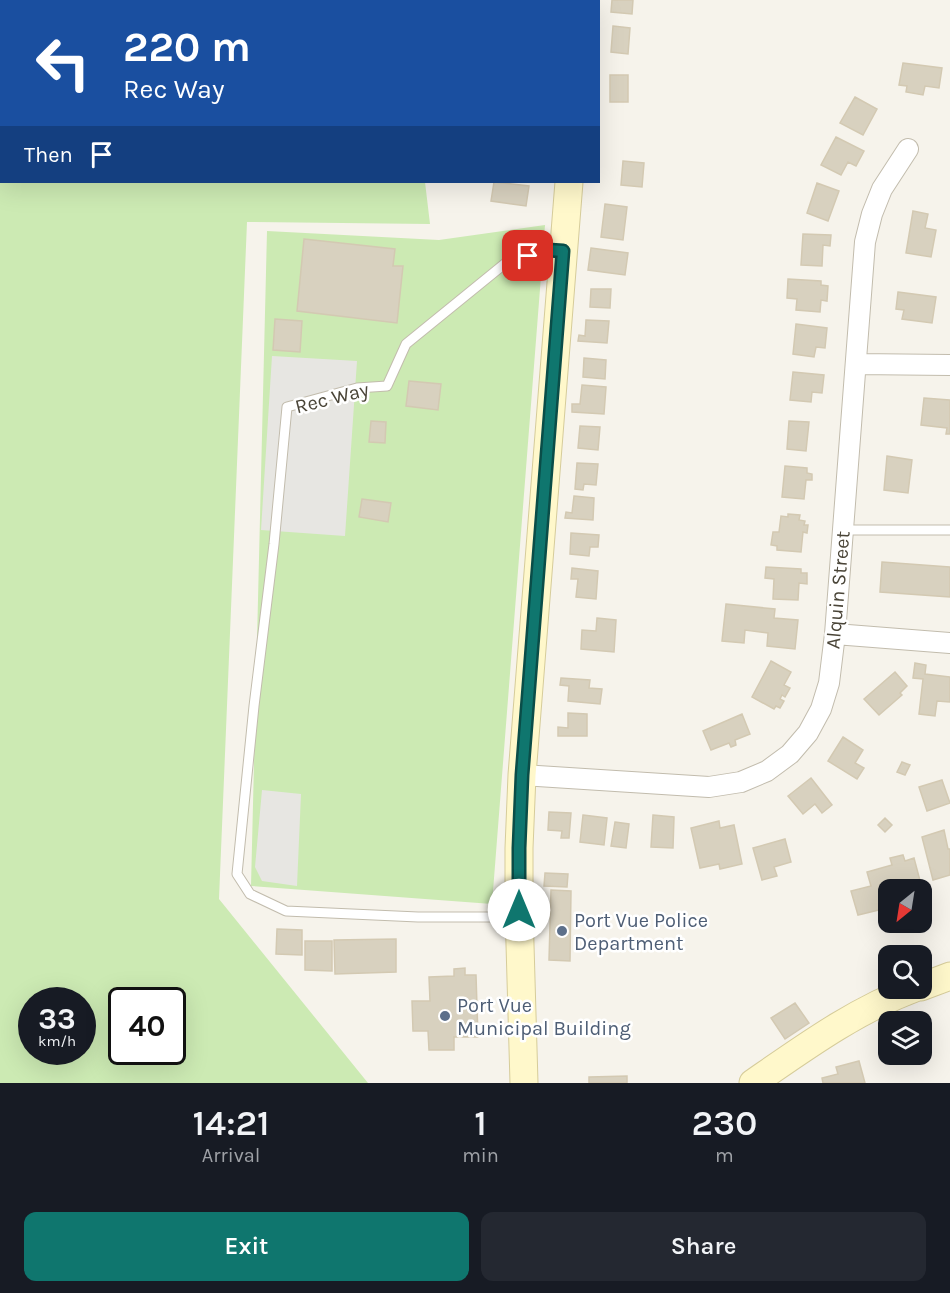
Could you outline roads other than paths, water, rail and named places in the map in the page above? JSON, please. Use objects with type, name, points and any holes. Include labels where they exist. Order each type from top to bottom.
[{"type":"street","name":"Alquin Street","points":[[522,775],[709,787],[741,782],[767,771],[790,754],[808,734],[821,709],[829,683],[865,242],[872,214],[882,189],[908,149]]},
{"type":"street","points":[[525,1083],[519,917],[522,775],[569,183]]},
{"type":"street","points":[[855,364],[950,365]]},
{"type":"street","points":[[834,634],[950,643]]},
{"type":"street","points":[[932,983],[950,976]]},
{"type":"street","points":[[753,1083],[833,1028],[888,999]]},
{"type":"lane","name":"Rec Way","points":[[519,917],[418,917],[286,910],[250,894],[237,874],[287,407],[357,387],[387,386],[406,344],[508,261],[548,250],[563,251]]},
{"type":"lane","points":[[843,530],[950,530]]},
{"type":"place","name":"Port Vue Police Department","points":[[562,931]]},
{"type":"place","name":"Port Vue Municipal Building","points":[[445,1016]]}]
